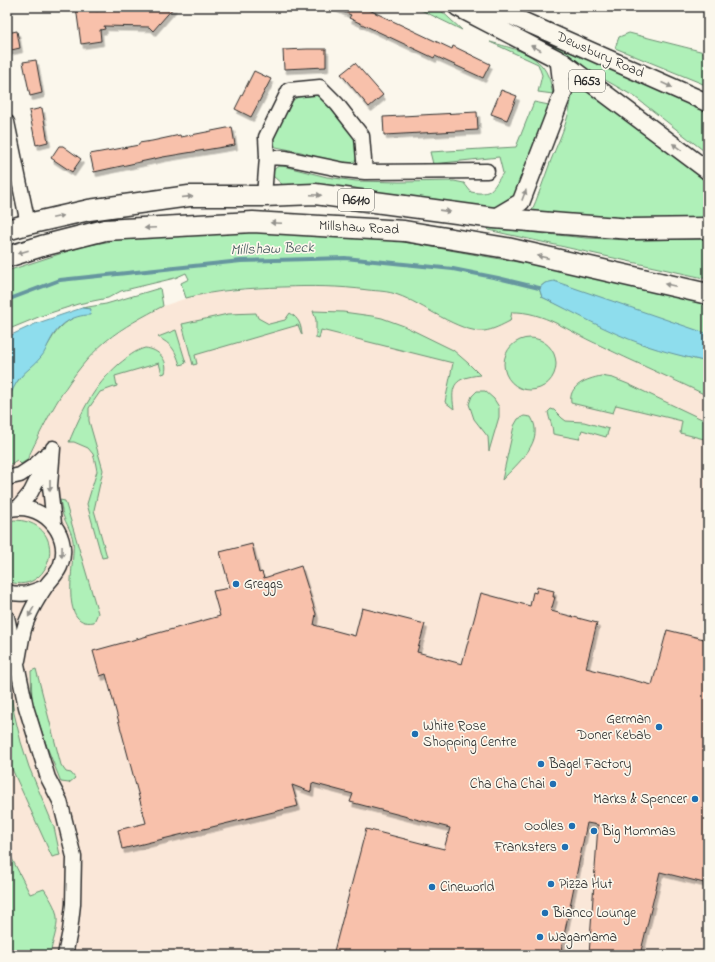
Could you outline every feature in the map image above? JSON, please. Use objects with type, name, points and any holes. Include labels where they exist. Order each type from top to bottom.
[{"type":"highway","name":"Millshaw Road","points":[[7,230],[89,210],[189,196],[315,194],[494,218],[632,228],[708,228]]},
{"type":"highway","points":[[462,241],[467,214]]},
{"type":"highway","name":"Millshaw Road","points":[[7,257],[42,246],[105,230],[253,222],[404,231],[507,248],[708,294]]},
{"type":"main road","name":"Dewsbury Road","points":[[456,7],[560,60],[708,171]]},
{"type":"main road","name":"Dewsbury Road","points":[[491,7],[708,103]]},
{"type":"main road","points":[[494,218],[521,202],[563,93],[560,60]]},
{"type":"street","points":[[264,196],[267,157],[266,137],[289,90],[320,87],[337,104],[362,136],[365,172]]},
{"type":"street","points":[[7,122],[28,224]]},
{"type":"street","points":[[267,157],[286,158],[333,169],[365,172],[487,171]]},
{"type":"street","points":[[7,478],[20,475],[53,448]]},
{"type":"street","points":[[10,509],[31,492],[53,448]]},
{"type":"street","points":[[53,448],[50,486],[54,524]]},
{"type":"street","points":[[10,509],[33,509],[45,516],[54,524],[61,536],[63,551],[62,564],[56,576],[45,587],[27,619],[17,666]]},
{"type":"street","points":[[7,592],[29,594],[45,587]]},
{"type":"street","points":[[7,617],[26,707],[48,778],[60,802],[74,857],[73,904],[70,931],[64,955]]},
{"type":"shaded area","points":[[316,286],[349,287],[533,314],[550,320],[595,344],[708,395],[708,955],[50,955],[57,925],[30,895],[7,849],[7,464],[11,464],[17,460],[27,460],[57,400],[81,366],[106,341],[140,318],[163,306],[199,294],[265,288]]},
{"type":"green space","points":[[415,7],[437,7],[462,30]]},
{"type":"green space","points":[[527,32],[708,111],[708,154],[635,97],[525,34]]},
{"type":"green space","points":[[629,33],[708,53],[708,86],[615,48],[619,37]]},
{"type":"green space","points":[[490,42],[515,49],[538,62],[544,68],[549,78],[553,94],[538,92],[542,75],[538,64]]},
{"type":"green space","points":[[571,80],[616,109],[708,183],[708,221],[683,222],[530,215],[563,131],[571,101]]},
{"type":"green space","points":[[315,95],[322,97],[333,107],[358,143],[356,160],[349,166],[301,152],[276,147],[273,143],[273,136],[290,102],[298,97]]},
{"type":"green space","points":[[534,102],[549,105],[525,177],[515,196],[501,206],[488,208],[477,207],[404,195],[360,190],[285,187],[272,175],[276,168],[283,166],[327,177],[356,181],[454,181],[464,183],[471,192],[487,192],[494,187],[503,173],[499,157],[433,164],[430,152],[516,147]]},
{"type":"green space","points":[[489,228],[586,238],[632,240],[708,239],[708,279],[488,230]]},
{"type":"green space","points":[[241,229],[370,236],[557,269],[708,304],[708,334],[545,283],[539,288],[542,297],[643,344],[708,362],[708,396],[611,351],[556,323],[535,315],[512,312],[510,321],[504,324],[484,331],[474,330],[452,323],[408,299],[383,291],[315,286],[258,288],[222,291],[186,298],[181,283],[189,279],[186,273],[175,278],[121,291],[108,298],[78,304],[41,316],[7,330],[7,271],[84,246],[134,237]]},
{"type":"green space","points":[[160,288],[163,306],[119,331],[93,353],[60,396],[27,460],[21,464],[17,460],[11,464],[7,464],[6,420],[7,406],[12,390],[28,368],[46,348],[57,331],[68,321],[91,309],[82,308],[106,304]]},
{"type":"green space","points":[[313,311],[343,312],[372,316],[404,326],[453,350],[480,375],[465,378],[456,384],[453,394],[454,409],[445,402],[453,363],[321,330],[319,339],[316,338],[316,320]]},
{"type":"green space","points":[[256,313],[258,318],[269,324],[285,320],[290,313],[296,317],[299,322],[302,335],[298,325],[195,355],[197,364],[193,365],[182,324],[228,314]]},
{"type":"green space","points":[[176,330],[186,363],[180,365],[172,348],[167,342],[158,337]]},
{"type":"green space","points":[[525,338],[535,338],[545,342],[552,349],[556,359],[556,369],[552,379],[545,386],[535,390],[525,390],[515,386],[508,379],[504,369],[504,359],[508,349],[515,342]]},
{"type":"green space","points":[[145,348],[154,350],[161,356],[164,360],[166,368],[165,373],[162,374],[159,363],[115,376],[117,386],[100,392],[89,408],[89,421],[103,470],[94,510],[107,557],[102,558],[87,504],[97,471],[95,461],[93,454],[88,448],[74,442],[69,442],[89,400],[102,382],[125,359]]},
{"type":"green space","points":[[601,376],[613,378],[628,384],[708,422],[708,440],[680,433],[682,421],[616,405],[613,413],[571,403],[572,392],[575,387],[585,381]]},
{"type":"green space","points":[[477,391],[485,391],[494,399],[499,407],[499,417],[489,451],[488,437],[474,419],[469,404],[472,396]]},
{"type":"green space","points":[[551,409],[566,421],[584,422],[609,429],[606,437],[582,430],[579,439],[553,434],[548,412]]},
{"type":"green space","points":[[524,416],[531,417],[535,426],[535,435],[528,452],[502,480],[514,426],[518,419]]},
{"type":"green space","points":[[60,500],[65,501],[98,613],[94,622],[83,621],[76,615],[72,604],[71,576],[73,541],[63,515]]},
{"type":"green space","points":[[14,520],[32,524],[44,532],[49,544],[49,558],[44,570],[35,579],[23,584],[7,581],[7,522]]},
{"type":"green space","points":[[7,668],[14,713],[21,742],[29,767],[54,827],[60,855],[52,857],[7,758]]},
{"type":"green space","points":[[36,669],[61,765],[66,772],[71,773],[75,778],[69,783],[61,782],[47,747],[32,702],[31,671]]},
{"type":"green space","points":[[7,849],[30,894],[44,889],[54,906],[57,922],[50,955],[7,955]]},
{"type":"water","points":[[554,281],[708,334],[708,362],[667,352],[629,339],[542,297],[539,288],[545,283]]},
{"type":"water","points":[[82,308],[91,309],[90,315],[83,315],[72,319],[57,330],[36,363],[21,376],[17,382],[7,405],[7,337],[35,324]]},
{"type":"building","points":[[76,7],[96,7],[96,11],[108,9],[144,10],[147,7],[174,7],[153,31],[149,27],[104,26],[105,29],[100,30],[101,41],[81,44]]},
{"type":"building","points":[[333,7],[363,7],[452,49],[453,46],[490,64],[483,78],[435,56],[434,58],[349,18],[351,15]]},
{"type":"building","points":[[17,31],[20,48],[7,51],[7,33]]},
{"type":"building","points":[[326,49],[326,67],[284,69],[283,50]]},
{"type":"building","points":[[36,60],[42,93],[30,96],[23,62]]},
{"type":"building","points":[[355,63],[383,95],[369,107],[341,74]]},
{"type":"building","points":[[254,71],[271,79],[251,117],[235,109]]},
{"type":"building","points":[[501,90],[517,96],[507,120],[491,114]]},
{"type":"building","points":[[42,108],[48,142],[36,145],[29,111]]},
{"type":"building","points":[[477,112],[478,130],[384,135],[383,117]]},
{"type":"building","points":[[232,127],[235,145],[163,157],[94,172],[90,154],[139,145],[139,143],[180,135],[181,137]]},
{"type":"building","points":[[59,146],[63,146],[81,159],[72,172],[51,158]]},
{"type":"building","name":"White Rose Shopping Centre","points":[[252,544],[259,573],[262,572],[264,578],[301,566],[316,614],[314,625],[355,636],[362,608],[425,624],[417,652],[462,664],[481,593],[530,606],[533,592],[536,593],[537,587],[554,591],[553,597],[555,597],[551,611],[597,623],[586,668],[652,685],[667,630],[708,640],[708,884],[660,872],[640,955],[589,955],[598,825],[587,823],[560,955],[333,955],[366,829],[444,849],[450,828],[350,802],[353,794],[312,783],[311,792],[292,785],[298,806],[122,849],[118,830],[146,823],[106,674],[100,676],[93,651],[220,616],[213,591],[230,588],[220,552]]},
{"type":"waterway","name":"Millshaw Beck","points":[[7,300],[60,280],[241,261],[345,258],[453,269],[539,288]]},
{"type":"place","name":"Greggs","points":[[236,584]]},
{"type":"place","name":"German Doner Kebab","points":[[659,727]]},
{"type":"place","name":"White Rose Shopping Centre","points":[[415,734]]},
{"type":"place","name":"Bagel Factory","points":[[541,764]]},
{"type":"place","name":"Cha Cha Chai","points":[[553,784]]},
{"type":"place","name":"Marks & Spencer","points":[[695,799]]},
{"type":"place","name":"Oodles","points":[[572,826]]},
{"type":"place","name":"Big Mommas","points":[[594,831]]},
{"type":"place","name":"Franksters","points":[[565,847]]},
{"type":"place","name":"Pizza Hut","points":[[551,884]]},
{"type":"place","name":"Cineworld","points":[[432,887]]},
{"type":"place","name":"Bianco Lounge","points":[[545,913]]},
{"type":"place","name":"Wagamama","points":[[540,937]]}]
